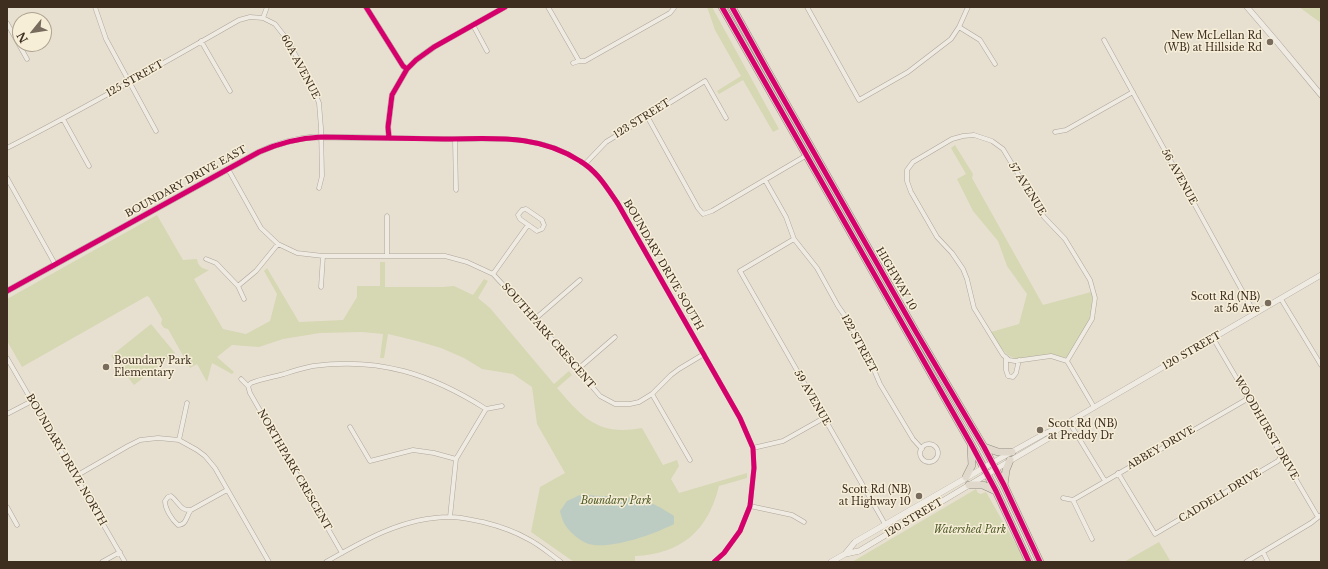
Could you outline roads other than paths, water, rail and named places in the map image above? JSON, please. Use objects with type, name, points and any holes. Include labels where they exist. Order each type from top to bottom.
[{"type":"highway","name":"HIGHWAY 10","points":[[722,7],[971,444],[996,491],[1029,562]]},
{"type":"highway","name":"HIGHWAY 10","points":[[732,7],[916,332],[984,447],[1004,485],[1040,562]]},
{"type":"highway","points":[[966,477],[972,465],[971,444]]},
{"type":"highway","points":[[984,447],[998,452],[1012,452]]},
{"type":"highway","points":[[1004,485],[1006,470],[1010,460]]},
{"type":"highway","points":[[969,484],[982,485],[996,491]]},
{"type":"main road","name":"120 STREET","points":[[831,562],[845,554],[859,551],[921,515],[994,466]]},
{"type":"main road","name":"120 STREET","points":[[845,554],[855,542],[885,524],[966,477],[985,471]]},
{"type":"street","points":[[95,7],[106,39],[156,131]]},
{"type":"street","points":[[263,18],[268,7]]},
{"type":"street","points":[[366,7],[403,66],[407,69]]},
{"type":"street","points":[[389,138],[388,127],[392,95],[407,69],[426,52],[505,7]]},
{"type":"street","points":[[548,7],[579,61]]},
{"type":"street","points":[[807,7],[859,100],[908,72],[951,38],[959,26],[968,7]]},
{"type":"street","points":[[1247,7],[1321,95]]},
{"type":"street","points":[[573,63],[585,61],[670,13],[674,8]]},
{"type":"street","points":[[670,13],[672,17]]},
{"type":"street","name":"125 STREET","points":[[7,148],[130,83],[239,20],[250,17],[263,18]]},
{"type":"street","name":"60A AVENUE","points":[[263,18],[274,24],[286,38],[311,83],[319,103],[322,176],[319,188]]},
{"type":"street","points":[[7,23],[27,59]]},
{"type":"street","points":[[473,25],[487,51]]},
{"type":"street","points":[[959,26],[980,40],[995,64]]},
{"type":"street","name":"56 AVENUE","points":[[1104,40],[1255,314]]},
{"type":"street","points":[[202,41],[230,91]]},
{"type":"street","name":"123 STREET","points":[[585,164],[606,142],[705,81],[726,118]]},
{"type":"street","points":[[1055,132],[1066,130],[1133,92]]},
{"type":"street","points":[[647,116],[698,208],[703,214],[712,211],[807,155]]},
{"type":"street","points":[[63,119],[89,166]]},
{"type":"street","name":"57 AVENUE","points":[[1006,357],[1003,355],[974,308],[963,269],[952,253],[937,237],[911,192],[907,181],[907,170],[913,162],[952,139],[963,136],[974,135],[992,141],[1003,149],[1044,217],[1065,238],[1090,280],[1095,298],[1092,319],[1067,361]]},
{"type":"street","name":"BOUNDARY DRIVE EAST","points":[[7,291],[259,152],[273,146],[301,139],[321,137],[389,138]]},
{"type":"street","name":"BOUNDARY DRIVE SOUTH","points":[[389,138],[501,139],[531,141],[562,151],[585,164],[603,182],[618,204],[704,354],[740,418],[753,448],[754,468],[750,506],[740,531],[724,553],[714,562]]},
{"type":"street","points":[[455,139],[456,190]]},
{"type":"street","name":"SOUTHPARK CRESCENT","points":[[228,169],[261,228],[278,244],[297,253],[323,256],[446,256],[467,262],[493,274],[507,287],[600,396],[615,404],[630,404],[639,402],[652,394],[672,375],[704,354]]},
{"type":"street","points":[[7,178],[55,264]]},
{"type":"street","name":"122 STREET","points":[[765,180],[786,217],[794,239],[817,268],[838,306],[850,323],[860,346],[872,364],[880,384],[913,439],[922,449]]},
{"type":"street","points":[[526,209],[542,220],[544,225],[542,229],[537,231],[528,225],[520,219],[518,215],[522,210],[526,209]]},
{"type":"street","points":[[387,216],[387,255]]},
{"type":"street","points":[[493,274],[528,225]]},
{"type":"street","name":"59 AVENUE","points":[[794,239],[740,271],[885,524]]},
{"type":"street","points":[[238,286],[256,271],[278,244]]},
{"type":"street","points":[[321,287],[323,256]]},
{"type":"street","points":[[206,259],[216,263],[238,286],[244,299]]},
{"type":"street","name":"120 STREET","points":[[994,466],[1012,452],[1069,422],[1321,275]]},
{"type":"street","points":[[535,319],[580,280]]},
{"type":"street","points":[[1281,299],[1321,365]]},
{"type":"street","points":[[578,369],[615,337]]},
{"type":"street","name":"WOODHURST DRIVE","points":[[1213,338],[1320,516]]},
{"type":"street","points":[[1006,357],[1009,360],[1015,361],[1051,356],[1067,361],[1094,407]]},
{"type":"street","points":[[1006,357],[1006,370],[1008,376],[1013,377],[1016,373],[1019,360]]},
{"type":"street","name":"BOUNDARY DRIVE NORTH","points":[[7,358],[125,562]]},
{"type":"street","points":[[248,386],[254,382],[312,366],[371,364],[397,369],[444,385],[486,409],[502,406]]},
{"type":"street","name":"NORTHPARK CRESCENT","points":[[240,379],[248,386],[250,393],[342,553]]},
{"type":"street","points":[[652,394],[690,460]]},
{"type":"street","name":"ABBEY DRIVE","points":[[1073,500],[1249,398]]},
{"type":"street","points":[[7,414],[32,401]]},
{"type":"street","points":[[179,440],[188,403]]},
{"type":"street","points":[[450,517],[456,459],[486,409]]},
{"type":"street","points":[[753,448],[783,440],[824,418]]},
{"type":"street","points":[[1069,422],[1105,481]]},
{"type":"street","name":"120 STREET","points":[[994,466],[1010,460],[1049,438],[1062,426]]},
{"type":"street","points":[[350,427],[370,461],[413,450],[434,452],[456,459]]},
{"type":"street","points":[[76,476],[140,440],[158,438],[179,440],[205,456],[215,468],[269,562]]},
{"type":"street","name":"122 STREET","points":[[926,445],[932,445],[937,449],[937,456],[931,461],[924,460],[921,455],[922,449],[926,445]]},
{"type":"street","name":"CADDELL DRIVE","points":[[1118,473],[1156,534],[1278,461],[1282,455]]},
{"type":"street","points":[[191,510],[185,524],[178,525],[174,521],[165,501],[171,496],[180,507],[186,510],[191,510],[227,490]]},
{"type":"street","points":[[1063,498],[1073,500],[1092,539]]},
{"type":"street","points":[[750,506],[792,515],[804,522]]},
{"type":"street","points":[[7,507],[17,525]]},
{"type":"street","points":[[1246,562],[1320,516]]},
{"type":"street","points":[[326,562],[380,532],[424,519],[450,517],[468,519],[506,529],[529,539],[560,562]]},
{"type":"street","points":[[102,562],[120,552]]},
{"type":"street","points":[[1263,552],[1268,562]]},
{"type":"place","name":"New McLellan Rd (WB) at Hillside Rd","points":[[1270,42]]},
{"type":"place","name":"Scott Rd (NB) at 56 Ave","points":[[1268,303]]},
{"type":"place","name":"Boundary Park Elementary","points":[[106,367]]},
{"type":"place","name":"Scott Rd (NB) at Preddy Dr","points":[[1040,430]]},
{"type":"place","name":"Scott Rd (NB) at Highway 10","points":[[919,496]]},
{"type":"park label","name":"Boundary Park","points":[[616,501]]},
{"type":"park label","name":"Watershed Park","points":[[970,530]]}]
